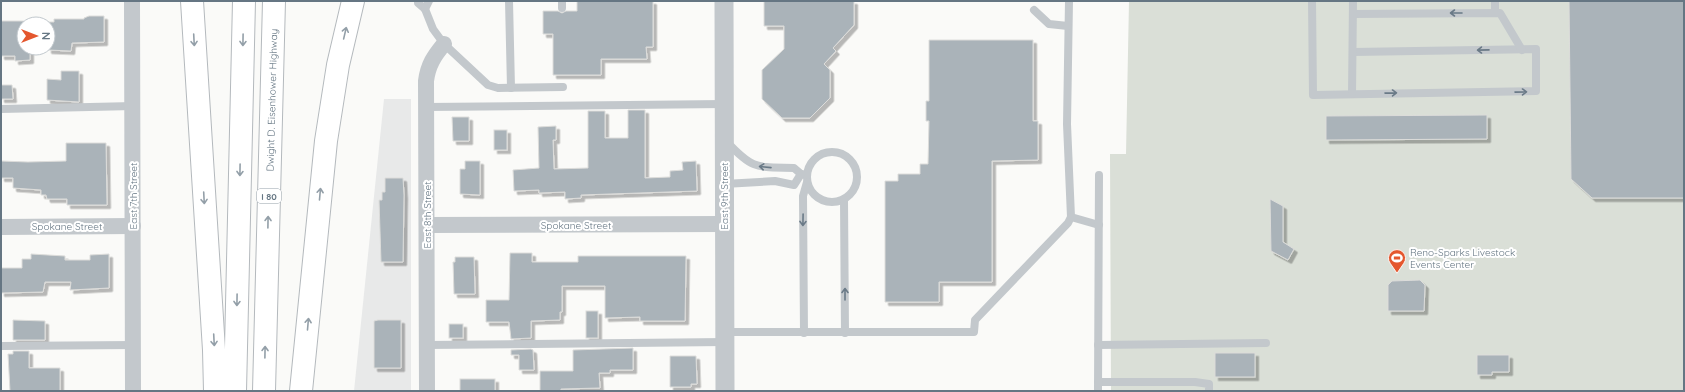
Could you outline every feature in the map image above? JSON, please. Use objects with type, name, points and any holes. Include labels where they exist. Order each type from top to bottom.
[{"type":"highway","points":[[192,1],[214,343],[215,391]]},
{"type":"highway","points":[[235,391],[244,1]]},
{"type":"highway","name":"Dwight D. Eisenhower Highway","points":[[264,391],[274,1]]},
{"type":"highway","points":[[301,391],[326,141],[338,65],[353,1]]},
{"type":"street","name":"East 7th Street","points":[[132,1],[134,106],[133,391]]},
{"type":"street","name":"East 9th Street","points":[[724,1],[725,391]]},
{"type":"street","name":"East 8th Street","points":[[427,391],[427,69],[431,60],[444,44]]},
{"type":"street","name":"Spokane Street","points":[[427,225],[724,224]]},
{"type":"street","name":"Spokane Street","points":[[1,227],[133,226]]},
{"type":"lane","points":[[418,1],[418,3],[425,10],[433,29],[444,44],[488,86],[498,88],[563,87]]},
{"type":"lane","points":[[425,10],[429,1]]},
{"type":"lane","points":[[509,1],[511,88]]},
{"type":"lane","points":[[427,345],[725,337],[804,333],[974,332],[975,320],[1068,223],[1071,217],[1067,124],[1069,1]]},
{"type":"lane","points":[[1312,1],[1313,94],[1536,92],[1536,50],[1353,52]]},
{"type":"lane","points":[[1352,1],[1352,94]]},
{"type":"lane","points":[[1495,1],[1495,13]]},
{"type":"lane","points":[[1034,10],[1049,24],[1068,26]]},
{"type":"lane","points":[[1353,14],[1500,13],[1522,50]]},
{"type":"lane","points":[[426,107],[724,104]]},
{"type":"lane","points":[[1,109],[134,106]]},
{"type":"lane","points":[[724,138],[742,158],[753,165],[794,168],[805,177],[812,192],[821,200],[829,203],[844,200],[852,194],[856,187],[858,178],[855,165],[846,156],[834,152],[821,154],[814,159],[809,166],[805,177],[803,196],[804,333]]},
{"type":"lane","points":[[1098,391],[1099,175]]},
{"type":"lane","points":[[724,184],[774,181],[794,185],[805,177]]},
{"type":"lane","points":[[844,200],[845,333]]},
{"type":"lane","points":[[1071,217],[1099,225]]},
{"type":"lane","points":[[1098,345],[1266,343]]},
{"type":"lane","points":[[1,346],[133,345]]},
{"type":"lane","points":[[1098,382],[1195,382],[1209,384],[1209,391]]},
{"type":"shaded area","name":"Reno-Sparks Livestock Events Center","points":[[1129,1],[1684,1],[1684,391],[1111,391],[1110,154],[1126,154]]},
{"type":"shaded area","points":[[384,99],[411,99],[411,391],[354,391]]},
{"type":"building","points":[[577,1],[653,1],[653,47],[646,47],[647,59],[601,59],[601,75],[553,75],[553,34],[543,34],[543,11],[558,11],[562,13],[566,11],[577,11]]},
{"type":"building","points":[[764,1],[854,1],[854,25],[833,48],[836,51],[824,64],[830,70],[830,98],[810,118],[782,118],[762,99],[762,70],[784,49],[784,26],[764,26]]},
{"type":"building","points":[[1569,1],[1684,1],[1684,198],[1592,198],[1571,179]]},
{"type":"building","points":[[89,16],[104,16],[104,42],[72,43],[71,51],[56,50],[56,19],[84,18]]},
{"type":"building","points":[[1,21],[16,21],[16,56],[30,56],[30,60],[15,61],[15,56],[1,56]]},
{"type":"building","points":[[929,40],[1033,40],[1033,121],[1038,121],[1038,160],[992,161],[992,282],[939,282],[939,302],[885,302],[885,181],[898,181],[898,174],[920,174],[920,164],[928,164],[929,121],[926,121],[926,101],[929,101]]},
{"type":"building","points":[[61,71],[79,71],[79,102],[47,100],[47,79],[61,80]]},
{"type":"building","points":[[1,85],[12,85],[13,99],[1,99]]},
{"type":"building","points":[[628,110],[645,110],[645,178],[670,177],[670,171],[683,170],[682,162],[696,161],[697,191],[581,195],[581,198],[565,199],[565,192],[539,193],[539,190],[514,191],[513,170],[539,168],[538,127],[556,126],[556,140],[553,140],[554,169],[588,168],[588,111],[605,111],[605,138],[628,138]]},
{"type":"building","points":[[1487,115],[1487,139],[1326,140],[1326,116]]},
{"type":"building","points":[[452,117],[469,117],[469,141],[453,141]]},
{"type":"building","points":[[494,130],[507,130],[507,150],[494,150]]},
{"type":"building","points":[[66,143],[106,143],[107,205],[67,205],[67,199],[47,199],[46,195],[41,195],[41,190],[13,188],[13,178],[1,178],[1,161],[66,161]]},
{"type":"building","points":[[465,161],[480,161],[480,195],[460,194],[460,169],[465,169]]},
{"type":"building","points":[[385,178],[403,178],[403,262],[381,262],[379,200],[382,200],[382,192],[385,192]]},
{"type":"building","points":[[1270,199],[1283,206],[1283,242],[1294,249],[1288,260],[1271,251]]},
{"type":"building","points":[[510,253],[532,253],[532,262],[578,262],[578,256],[686,256],[685,321],[640,321],[640,317],[605,318],[605,286],[562,286],[562,312],[560,312],[560,320],[531,321],[531,338],[511,339],[509,322],[486,322],[486,300],[509,300]]},
{"type":"building","points":[[31,254],[65,256],[65,260],[90,260],[90,255],[109,254],[109,288],[70,290],[71,282],[45,282],[43,292],[1,293],[1,268],[22,268],[22,259],[31,259]]},
{"type":"building","points":[[455,257],[474,257],[475,294],[454,294],[453,262],[455,262]]},
{"type":"building","points":[[1420,280],[1425,285],[1424,311],[1388,311],[1388,285],[1392,281]]},
{"type":"building","points":[[586,311],[598,311],[598,338],[586,338]]},
{"type":"building","points":[[13,320],[45,321],[45,340],[13,340]]},
{"type":"building","points":[[401,320],[401,368],[374,368],[374,321]]},
{"type":"building","points":[[449,324],[463,324],[463,338],[449,338]]},
{"type":"building","points":[[633,348],[633,370],[610,370],[610,373],[599,373],[600,388],[540,391],[540,371],[573,371],[573,350]]},
{"type":"building","points":[[511,350],[533,350],[534,370],[519,370],[519,355],[511,355]]},
{"type":"building","points":[[13,351],[29,351],[29,368],[60,368],[60,391],[10,391],[8,354],[13,354]]},
{"type":"building","points":[[1215,353],[1255,353],[1255,377],[1215,377]]},
{"type":"building","points":[[1477,355],[1509,355],[1509,372],[1492,372],[1492,375],[1477,375]]},
{"type":"building","points":[[670,356],[696,356],[697,384],[691,384],[691,387],[670,387]]},
{"type":"building","points":[[460,379],[495,379],[495,391],[460,391]]},
{"type":"place","name":"Reno-Sparks Livestock Events Center","points":[[1397,273]]}]
